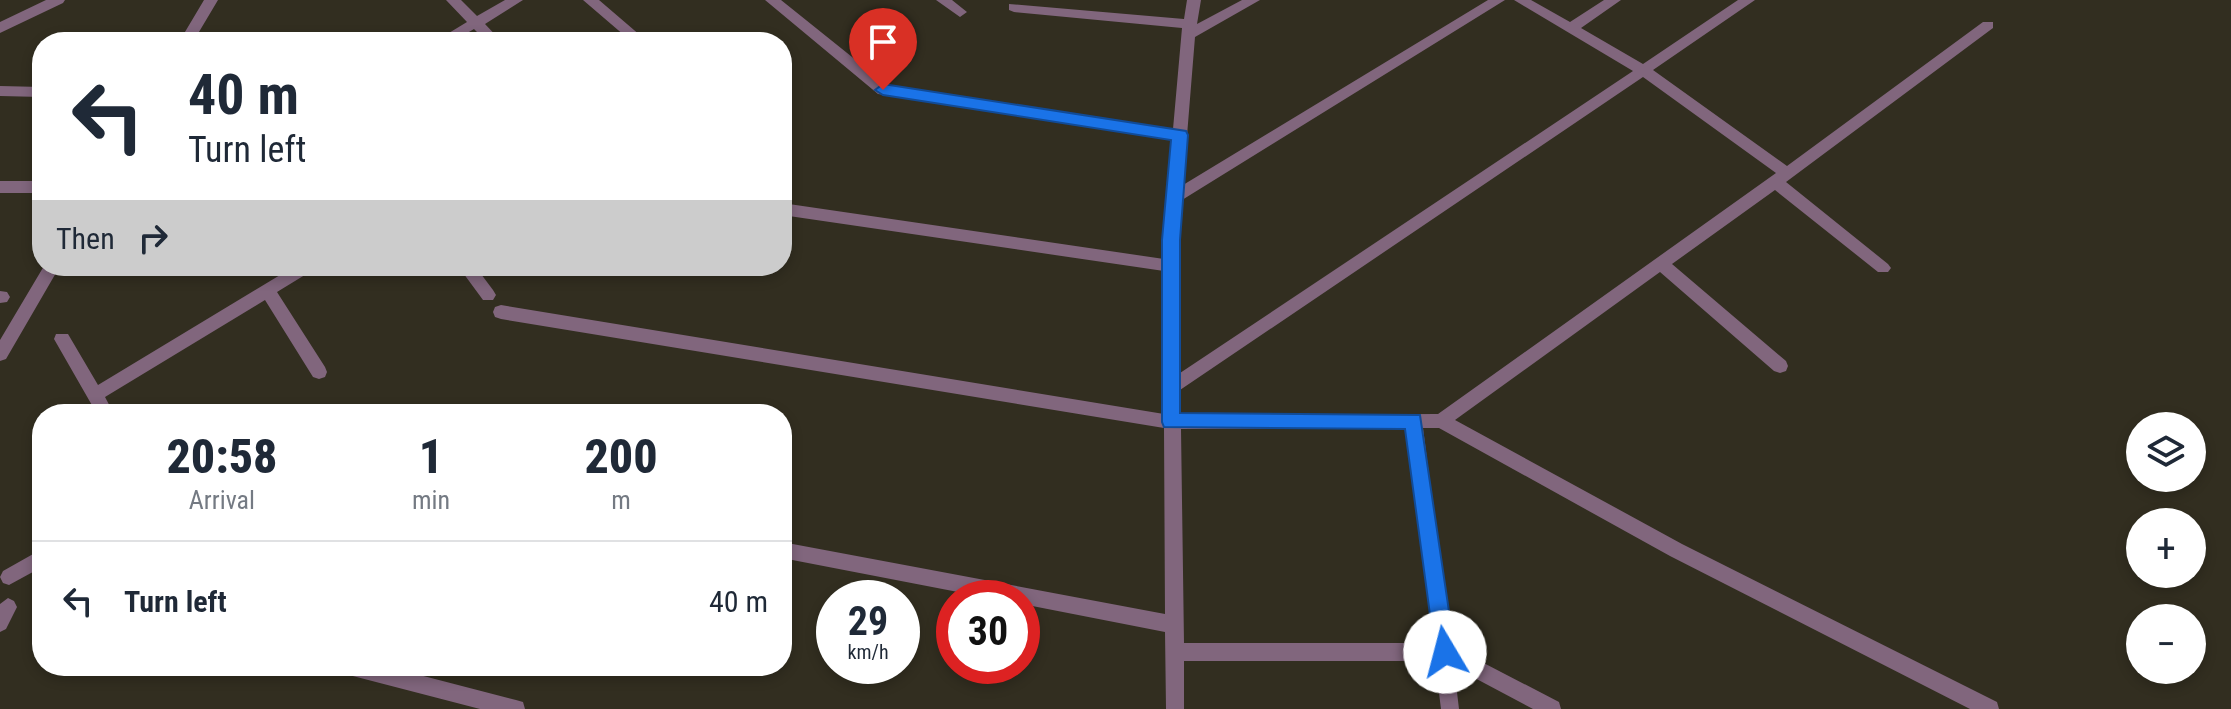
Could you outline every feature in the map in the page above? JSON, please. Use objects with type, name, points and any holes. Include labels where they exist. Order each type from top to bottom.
[{"type":"street","points":[[0,28],[58,0]]},
{"type":"street","points":[[192,32],[211,0]]},
{"type":"street","points":[[453,0],[486,32]]},
{"type":"street","points":[[458,32],[516,0]]},
{"type":"street","points":[[590,0],[629,32]]},
{"type":"street","points":[[772,0],[883,90],[1180,135]]},
{"type":"street","points":[[943,0],[960,12]]},
{"type":"street","points":[[1175,709],[1177,652],[1171,422],[1171,266],[1189,29],[1194,0]]},
{"type":"street","points":[[1014,7],[1189,29],[1253,0]]},
{"type":"street","points":[[1175,197],[1498,0]]},
{"type":"street","points":[[1521,0],[1643,70],[1782,178],[1883,268]]},
{"type":"street","points":[[1570,29],[1614,0]]},
{"type":"street","points":[[1172,387],[1748,0]]},
{"type":"street","points":[[1441,421],[1782,178],[1988,25]]},
{"type":"street","points":[[0,91],[32,92]]},
{"type":"street","points":[[0,187],[32,187]]},
{"type":"street","points":[[792,210],[1171,266]]},
{"type":"street","points":[[1661,264],[1780,366]]},
{"type":"street","points":[[0,354],[46,276]]},
{"type":"street","points":[[95,395],[292,276]]},
{"type":"street","points":[[474,276],[488,295]]},
{"type":"street","points":[[268,291],[319,372]]},
{"type":"street","points":[[501,312],[1171,422],[1441,421],[1676,550],[1990,709]]},
{"type":"street","points":[[62,339],[100,404]]},
{"type":"street","points":[[1414,421],[1450,709]]},
{"type":"street","points":[[792,552],[1176,625]]},
{"type":"street","points":[[9,577],[32,563]]},
{"type":"street","points":[[1177,652],[1445,652],[1552,709]]},
{"type":"street","points":[[388,676],[516,709]]},
{"type":"route","points":[[883,90],[1180,135],[1171,240],[1171,422],[1414,421],[1445,652]]}]
